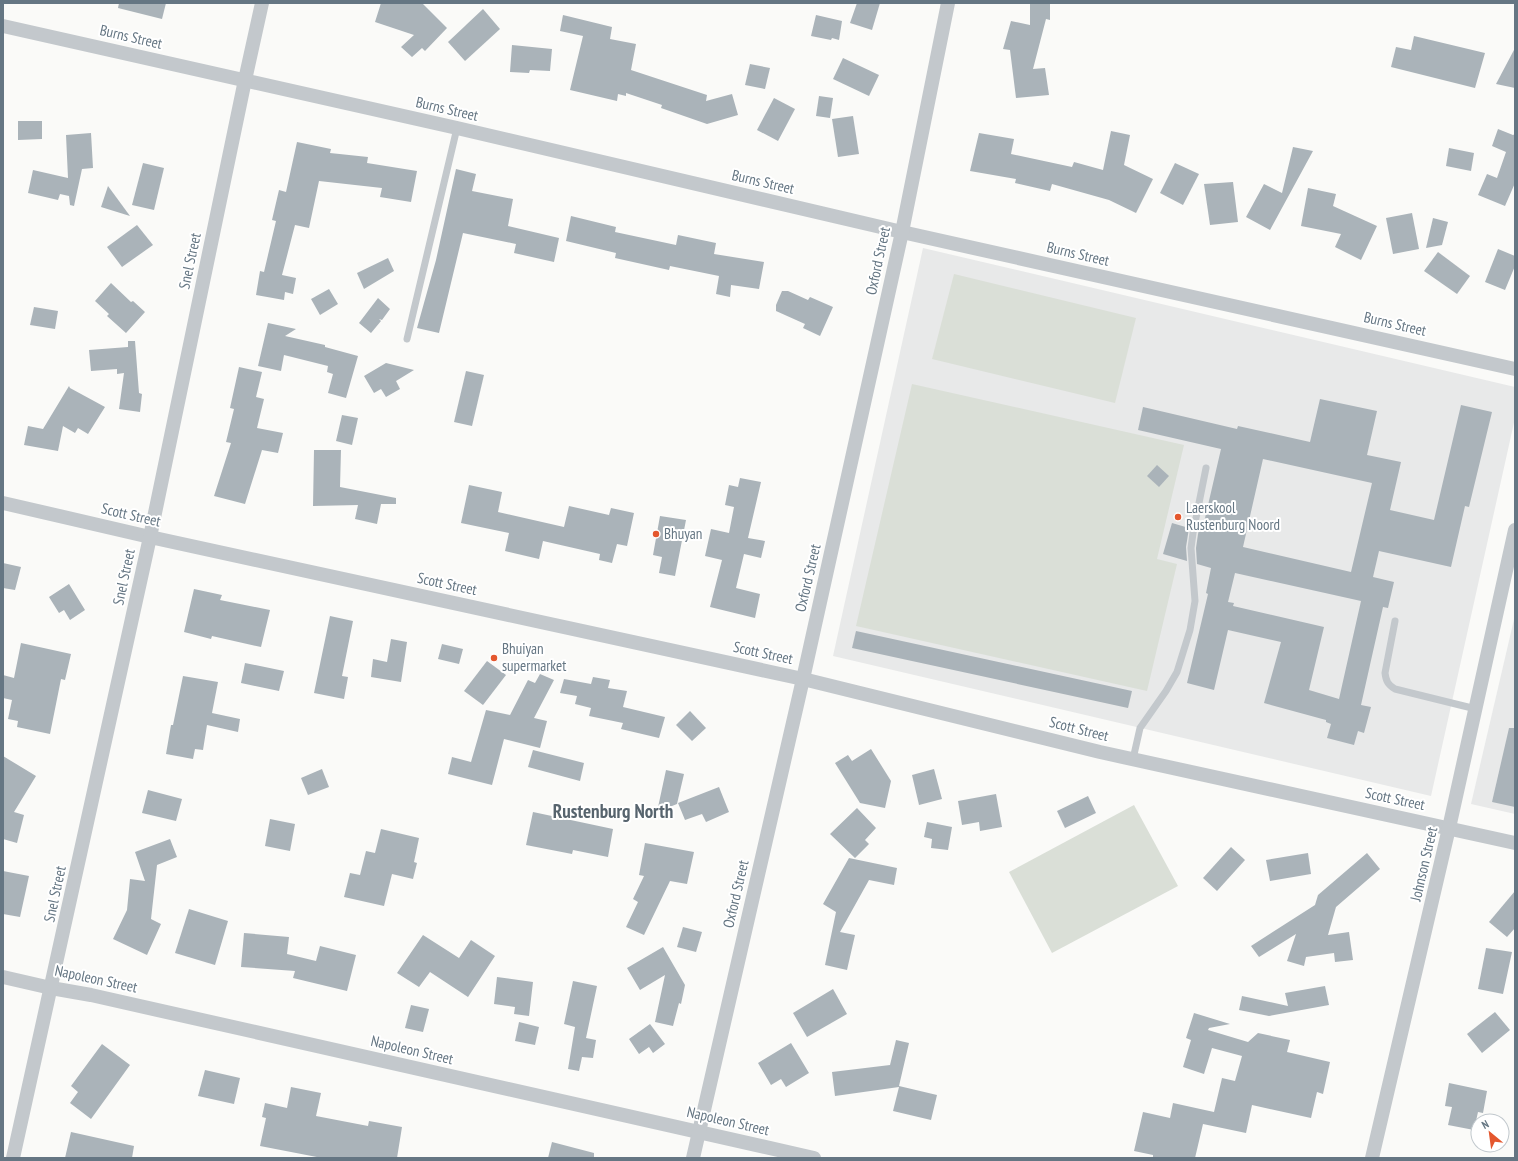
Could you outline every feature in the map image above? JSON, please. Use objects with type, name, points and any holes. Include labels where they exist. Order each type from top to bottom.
[{"type":"street","name":"Snel Street","points":[[13,1158],[150,538],[262,3]]},
{"type":"street","name":"Oxford Street","points":[[693,1158],[803,679],[902,232],[948,3]]},
{"type":"street","name":"Burns Street","points":[[3,26],[457,128],[902,232],[1515,369]]},
{"type":"street","name":"Scott Street","points":[[3,503],[150,538],[803,679],[1092,751],[1449,828],[1515,844]]},
{"type":"street","name":"Johnson Street","points":[[1372,1158],[1449,828],[1515,530]]},
{"type":"street","name":"Napoleon Street","points":[[3,977],[91,995],[814,1158]]},
{"type":"lane","points":[[407,339],[457,128]]},
{"type":"lane","points":[[1133,759],[1140,728],[1178,672],[1190,630],[1195,601],[1191,548],[1206,468]]},
{"type":"lane","points":[[1395,621],[1385,673],[1386,680],[1389,685],[1395,689],[1476,709]]},
{"type":"shaded area","name":"Laerskool Rustenburg Noord","points":[[923,248],[1515,387],[1515,418],[1431,796],[833,656]]},
{"type":"shaded area","points":[[954,274],[1136,318],[1115,403],[932,359]]},
{"type":"shaded area","points":[[912,384],[1184,445],[1157,559],[1177,564],[1147,691],[856,626]]},
{"type":"shaded area","points":[[1515,615],[1515,814],[1471,804]]},
{"type":"shaded area","points":[[1134,805],[1178,886],[1052,953],[1009,872]]},
{"type":"building","points":[[119,3],[166,3],[162,19],[118,8]]},
{"type":"building","points":[[381,3],[422,3],[447,28],[425,51],[422,48],[412,57],[401,47],[414,35],[375,22]]},
{"type":"building","points":[[857,3],[880,3],[872,30],[850,23]]},
{"type":"building","points":[[1030,3],[1050,3],[1050,20],[1046,19],[1033,69],[1045,68],[1049,95],[1016,98],[1010,50],[1003,49],[1011,21],[1030,25]]},
{"type":"building","points":[[483,9],[500,29],[465,61],[448,42]]},
{"type":"building","points":[[563,15],[612,27],[610,39],[636,44],[631,70],[707,95],[706,101],[732,94],[738,115],[707,124],[661,108],[662,105],[626,93],[626,96],[618,94],[617,101],[570,90],[583,36],[560,31]]},
{"type":"building","points":[[816,15],[842,21],[839,40],[811,36]]},
{"type":"building","points":[[1414,36],[1485,53],[1475,88],[1391,67],[1396,47],[1411,50]]},
{"type":"building","points":[[512,45],[552,49],[550,71],[530,70],[529,73],[510,72]]},
{"type":"building","points":[[1515,48],[1515,88],[1496,84]]},
{"type":"building","points":[[843,58],[879,75],[869,96],[833,79]]},
{"type":"building","points":[[750,64],[770,68],[765,89],[745,85]]},
{"type":"building","points":[[819,96],[833,98],[830,118],[816,116]]},
{"type":"building","points":[[774,98],[795,109],[778,141],[757,130]]},
{"type":"building","points":[[853,116],[859,154],[838,157],[832,119]]},
{"type":"building","points":[[18,121],[42,121],[42,139],[18,140]]},
{"type":"building","points":[[1498,129],[1513,135],[1515,134],[1515,183],[1505,206],[1478,195],[1487,174],[1497,178],[1506,152],[1492,146]]},
{"type":"building","points":[[1111,131],[1130,135],[1124,165],[1153,179],[1136,213],[1109,200],[1052,184],[1050,191],[1015,183],[1016,179],[970,171],[979,133],[1014,139],[1011,154],[1072,167],[1074,162],[1103,170]]},
{"type":"building","points":[[91,133],[93,168],[82,169],[74,206],[70,205],[69,196],[60,194],[58,200],[28,193],[33,170],[68,178],[66,135]]},
{"type":"building","points":[[297,142],[331,149],[330,153],[368,157],[367,163],[417,171],[411,202],[380,197],[382,188],[319,181],[309,228],[295,225],[282,275],[296,278],[293,294],[285,292],[284,300],[256,295],[260,271],[264,272],[276,221],[272,220],[279,190],[286,192]]},
{"type":"building","points":[[1293,147],[1313,151],[1270,230],[1246,217],[1264,184],[1282,193]]},
{"type":"building","points":[[1449,148],[1474,153],[1471,171],[1446,166]]},
{"type":"building","points":[[143,163],[164,168],[154,210],[132,205]]},
{"type":"building","points":[[1175,163],[1199,174],[1183,205],[1160,193]]},
{"type":"building","points":[[456,169],[476,174],[472,191],[513,199],[508,226],[559,238],[554,262],[514,253],[516,244],[463,233],[439,333],[417,328],[436,260]]},
{"type":"building","points":[[1233,182],[1238,222],[1210,225],[1204,184]]},
{"type":"building","points":[[108,186],[130,216],[101,207]]},
{"type":"building","points":[[1308,188],[1336,194],[1333,206],[1377,226],[1361,260],[1335,247],[1341,234],[1301,226]]},
{"type":"building","points":[[1412,213],[1419,249],[1393,254],[1386,218]]},
{"type":"building","points":[[571,216],[616,227],[615,232],[676,245],[678,235],[716,243],[714,254],[764,262],[759,289],[731,285],[730,297],[716,294],[719,276],[670,266],[669,270],[615,258],[616,253],[566,241]]},
{"type":"building","points":[[1433,218],[1448,222],[1442,245],[1426,248]]},
{"type":"building","points":[[137,225],[153,245],[122,267],[107,247]]},
{"type":"building","points":[[1498,249],[1515,256],[1515,266],[1505,290],[1485,282]]},
{"type":"building","points":[[1438,252],[1470,276],[1457,294],[1424,271]]},
{"type":"building","points":[[388,258],[394,271],[364,289],[357,273]]},
{"type":"building","points":[[111,283],[131,302],[133,301],[145,312],[126,333],[107,316],[109,314],[95,301]]},
{"type":"building","points":[[329,289],[338,304],[320,315],[311,299]]},
{"type":"building","points":[[782,291],[788,291],[808,300],[810,297],[833,307],[820,336],[803,328],[805,324],[776,311],[776,305]]},
{"type":"building","points":[[378,298],[390,309],[382,320],[379,319],[381,321],[371,333],[359,323]]},
{"type":"building","points":[[34,307],[58,311],[55,329],[30,325]]},
{"type":"building","points":[[268,323],[296,329],[285,336],[325,345],[325,347],[358,356],[346,398],[328,393],[333,374],[327,372],[328,366],[284,355],[281,371],[258,366]]},
{"type":"building","points":[[128,341],[135,341],[139,393],[142,394],[140,412],[119,409],[124,373],[117,374],[117,369],[91,371],[89,350],[128,347]]},
{"type":"building","points":[[386,363],[414,370],[396,381],[400,389],[386,397],[381,389],[374,393],[364,376]]},
{"type":"building","points":[[239,367],[262,372],[256,397],[264,399],[257,428],[283,433],[278,453],[262,450],[245,504],[214,496],[231,443],[226,442],[234,409],[230,408]]},
{"type":"building","points":[[466,371],[484,375],[472,426],[454,422]]},
{"type":"building","points":[[69,386],[70,388],[105,407],[88,434],[78,428],[75,433],[63,426],[58,451],[24,445],[28,426],[43,429]]},
{"type":"building","points":[[1320,399],[1377,411],[1367,455],[1401,462],[1390,510],[1434,520],[1461,405],[1492,412],[1469,507],[1465,506],[1451,567],[1379,551],[1373,577],[1394,582],[1388,608],[1383,607],[1361,705],[1371,707],[1364,733],[1358,731],[1354,745],[1327,738],[1331,724],[1326,722],[1326,720],[1264,703],[1281,642],[1228,630],[1214,690],[1187,683],[1208,594],[1206,593],[1211,568],[1197,564],[1196,548],[1198,534],[1199,530],[1202,531],[1221,449],[1138,430],[1143,407],[1237,429],[1238,426],[1310,442]],"holes":[[[1263,459],[1372,483],[1351,572],[1243,547]],[[1235,573],[1361,601],[1339,699],[1309,690],[1324,627],[1233,606],[1234,603],[1228,602]]]},
{"type":"building","points":[[342,415],[358,418],[352,445],[336,441]]},
{"type":"building","points":[[314,450],[341,450],[340,487],[396,498],[396,504],[381,504],[377,524],[355,519],[358,505],[313,506]]},
{"type":"building","points":[[1157,465],[1169,476],[1159,487],[1147,476]]},
{"type":"building","points":[[740,478],[761,482],[748,538],[765,541],[761,558],[744,554],[736,588],[760,594],[755,618],[710,607],[722,560],[705,556],[711,529],[729,533],[734,507],[725,505],[729,485],[738,487]]},
{"type":"building","points":[[469,485],[502,492],[498,512],[564,527],[569,506],[609,515],[611,508],[634,513],[627,546],[617,544],[612,563],[599,560],[600,554],[543,541],[539,559],[505,551],[509,533],[461,523]]},
{"type":"building","points":[[660,516],[686,520],[675,576],[659,573],[662,557],[653,555]]},
{"type":"building","points":[[1172,523],[1189,528],[1186,547],[1187,561],[1163,554]]},
{"type":"building","points":[[3,563],[21,567],[15,590],[3,588]]},
{"type":"building","points":[[69,584],[85,610],[70,620],[64,610],[59,613],[49,597]]},
{"type":"building","points":[[194,589],[222,595],[220,600],[270,610],[261,647],[212,636],[211,639],[184,632]]},
{"type":"building","points":[[330,616],[353,621],[342,676],[348,677],[344,699],[314,693]]},
{"type":"building","points":[[856,631],[1132,691],[1128,708],[852,648]]},
{"type":"building","points":[[391,639],[407,642],[401,682],[371,677],[373,659],[387,662]]},
{"type":"building","points":[[21,643],[71,654],[65,680],[61,679],[50,734],[17,727],[18,721],[8,719],[12,700],[3,698],[3,675],[14,678]]},
{"type":"building","points":[[442,644],[463,649],[459,664],[438,659]]},
{"type":"building","points":[[487,661],[506,675],[483,705],[464,691]]},
{"type":"building","points":[[245,663],[284,671],[279,691],[241,683]]},
{"type":"building","points":[[540,674],[554,680],[534,718],[547,721],[540,748],[504,739],[492,785],[448,774],[452,757],[471,762],[486,710],[510,715],[528,680],[535,683]]},
{"type":"building","points":[[183,676],[218,682],[212,713],[240,719],[238,732],[207,725],[203,750],[195,749],[193,759],[166,754],[171,725],[173,725]]},
{"type":"building","points":[[593,677],[610,680],[608,688],[627,691],[623,707],[665,717],[659,738],[621,729],[623,723],[589,716],[591,708],[575,704],[577,696],[560,693],[564,679],[591,684]]},
{"type":"building","points":[[690,711],[706,728],[692,741],[676,725]]},
{"type":"building","points":[[1509,728],[1515,728],[1515,807],[1492,802]]},
{"type":"building","points":[[871,749],[891,781],[885,808],[860,803],[835,763],[848,755],[852,761]]},
{"type":"building","points":[[533,750],[584,763],[580,781],[528,767]]},
{"type":"building","points":[[3,756],[36,776],[14,812],[24,815],[17,843],[3,839]]},
{"type":"building","points":[[322,769],[329,787],[308,795],[301,778]]},
{"type":"building","points":[[934,769],[942,799],[919,805],[912,775]]},
{"type":"building","points":[[666,770],[684,774],[677,804],[657,812]]},
{"type":"building","points":[[719,787],[729,812],[706,822],[702,814],[685,820],[678,803]]},
{"type":"building","points":[[148,790],[182,799],[176,821],[142,813]]},
{"type":"building","points":[[996,794],[1002,827],[980,831],[979,822],[962,825],[958,801]]},
{"type":"building","points":[[1088,796],[1096,813],[1065,828],[1057,811]]},
{"type":"building","points":[[857,808],[876,828],[865,840],[869,844],[855,858],[830,834]]},
{"type":"building","points":[[533,812],[613,829],[608,857],[573,850],[572,854],[526,845]]},
{"type":"building","points":[[270,819],[295,824],[290,851],[265,846]]},
{"type":"building","points":[[927,822],[952,827],[948,850],[931,848],[932,839],[924,837]]},
{"type":"building","points":[[381,829],[419,838],[414,862],[417,863],[413,879],[392,874],[384,906],[344,897],[350,873],[360,875],[366,851],[375,853]]},
{"type":"building","points":[[170,839],[177,857],[157,865],[151,919],[161,924],[147,955],[113,939],[127,910],[130,879],[145,881],[135,852]]},
{"type":"building","points":[[645,843],[694,852],[687,884],[670,881],[644,935],[626,927],[638,902],[633,899],[644,876],[639,875]]},
{"type":"building","points":[[1231,847],[1245,860],[1217,891],[1203,878]]},
{"type":"building","points":[[1308,853],[1311,874],[1270,881],[1266,860]]},
{"type":"building","points":[[1367,853],[1380,869],[1336,907],[1328,935],[1349,932],[1353,960],[1335,962],[1334,953],[1306,957],[1304,966],[1287,961],[1296,934],[1259,957],[1251,946],[1315,905],[1318,895]]},
{"type":"building","points":[[849,858],[897,868],[894,885],[869,880],[840,932],[855,935],[847,970],[825,965],[836,912],[823,904]]},
{"type":"building","points":[[3,871],[29,876],[20,917],[3,914]]},
{"type":"building","points":[[1515,891],[1515,928],[1507,937],[1489,922]]},
{"type":"building","points":[[189,909],[228,921],[215,965],[175,953]]},
{"type":"building","points":[[683,927],[702,932],[696,952],[677,947]]},
{"type":"building","points":[[244,933],[289,937],[287,954],[316,961],[320,946],[356,955],[347,991],[293,978],[295,971],[241,967]]},
{"type":"building","points":[[423,935],[459,958],[471,940],[495,956],[468,997],[430,972],[419,987],[397,973]]},
{"type":"building","points":[[663,947],[685,985],[681,1004],[679,1003],[673,1026],[655,1022],[665,975],[640,990],[627,968]]},
{"type":"building","points":[[1486,948],[1512,952],[1503,994],[1478,989]]},
{"type":"building","points":[[497,977],[533,982],[529,1016],[514,1014],[515,1007],[494,1004]]},
{"type":"building","points":[[573,981],[597,986],[586,1038],[596,1040],[593,1058],[582,1057],[579,1071],[568,1069],[575,1027],[564,1024]]},
{"type":"building","points":[[1325,986],[1329,1005],[1269,1016],[1239,1010],[1242,996],[1288,1006],[1285,993]]},
{"type":"building","points":[[833,989],[847,1014],[807,1037],[793,1013]]},
{"type":"building","points":[[411,1005],[429,1009],[423,1032],[405,1028]]},
{"type":"building","points":[[1495,1012],[1510,1030],[1482,1053],[1467,1034]]},
{"type":"building","points":[[1194,1013],[1230,1024],[1209,1028],[1208,1030],[1248,1042],[1258,1033],[1290,1040],[1287,1052],[1330,1062],[1323,1094],[1317,1092],[1311,1118],[1252,1105],[1246,1133],[1203,1124],[1195,1158],[1153,1158],[1153,1155],[1134,1151],[1143,1112],[1170,1118],[1173,1103],[1214,1112],[1222,1078],[1235,1081],[1242,1056],[1212,1048],[1204,1074],[1183,1067],[1191,1040],[1186,1038]]},
{"type":"building","points":[[519,1022],[539,1027],[535,1045],[515,1041]]},
{"type":"building","points":[[650,1024],[665,1044],[653,1053],[649,1047],[639,1054],[629,1039]]},
{"type":"building","points":[[896,1040],[909,1043],[899,1086],[937,1095],[931,1120],[893,1111],[899,1087],[835,1096],[832,1072],[890,1065]]},
{"type":"building","points":[[791,1043],[809,1073],[786,1087],[781,1079],[771,1085],[758,1063]]},
{"type":"building","points":[[102,1044],[130,1065],[91,1119],[70,1103],[78,1092],[71,1086]]},
{"type":"building","points":[[205,1070],[240,1078],[234,1104],[198,1096]]},
{"type":"building","points":[[1449,1083],[1487,1091],[1483,1113],[1470,1113],[1470,1129],[1448,1125],[1452,1107],[1445,1106]]},
{"type":"building","points":[[291,1087],[321,1093],[316,1116],[368,1126],[369,1121],[402,1127],[397,1158],[322,1158],[260,1146],[266,1118],[262,1117],[265,1103],[287,1108]]},
{"type":"building","points":[[71,1132],[134,1146],[132,1158],[65,1158]]},
{"type":"building","points":[[552,1142],[594,1153],[594,1158],[548,1158]]},
{"type":"place","name":"Laerskool Rustenburg Noord","points":[[1178,517]]},
{"type":"place","name":"Bhuyan","points":[[656,534]]},
{"type":"place","name":"Bhuiyan supermarket","points":[[494,658]]},
{"type":"district","name":"Rustenburg North","points":[[613,811]]}]
